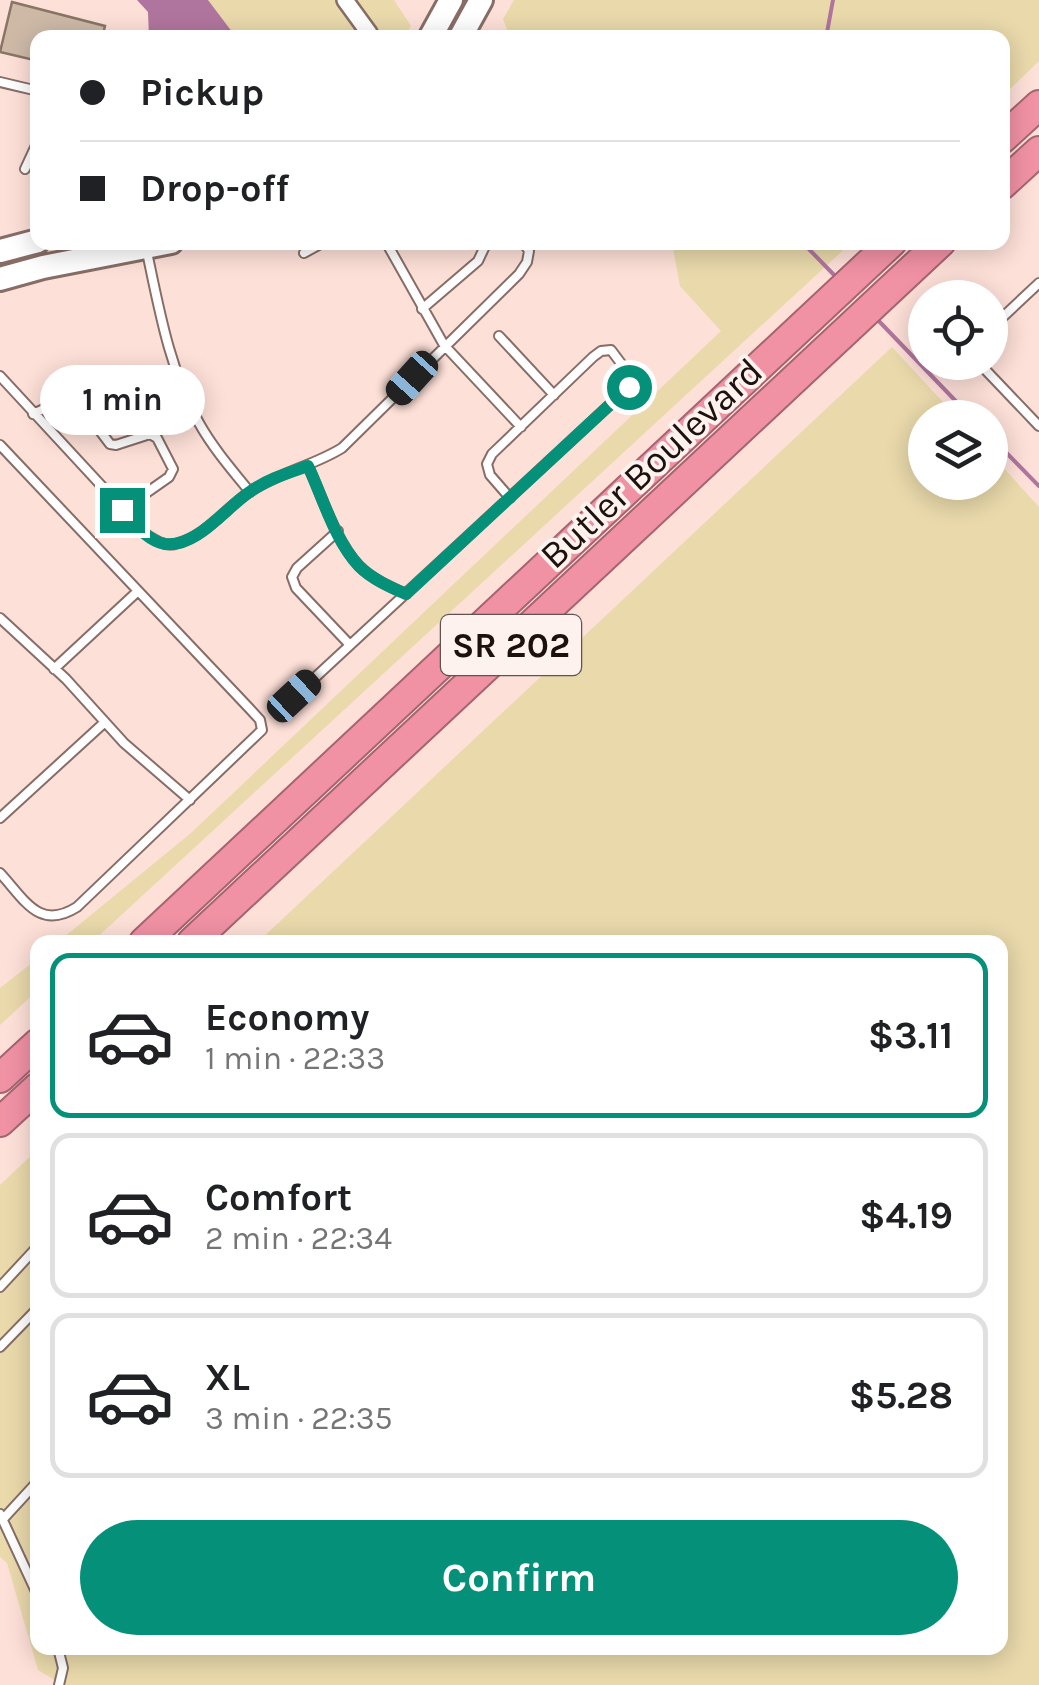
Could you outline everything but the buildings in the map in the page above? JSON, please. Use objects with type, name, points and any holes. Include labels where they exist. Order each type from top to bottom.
[{"type":"highway","points":[[1010,132],[1039,105]]},
{"type":"highway","points":[[1010,178],[1039,151]]},
{"type":"highway","name":"Butler Boulevard","points":[[200,935],[932,250]]},
{"type":"highway","name":"Butler Boulevard","points":[[151,935],[883,251]]},
{"type":"highway","points":[[0,1054],[30,1037]]},
{"type":"highway","points":[[0,1078],[30,1050]]},
{"type":"highway","points":[[0,1122],[30,1094]]},
{"type":"main road","points":[[434,30],[451,0]]},
{"type":"main road","points":[[464,30],[481,0]]},
{"type":"main road","points":[[0,251],[30,243]]},
{"type":"main road","points":[[0,279],[126,250]]},
{"type":"street","points":[[344,0],[366,30]]},
{"type":"lane","points":[[0,82],[30,90]]},
{"type":"lane","points":[[25,169],[30,159]]},
{"type":"lane","points":[[147,250],[181,383],[199,422],[250,492]]},
{"type":"lane","points":[[304,253],[309,250]]},
{"type":"lane","points":[[390,250],[444,344],[521,427]]},
{"type":"lane","points":[[422,309],[478,260],[484,250]]},
{"type":"lane","points":[[0,376],[146,536],[162,544],[175,544],[197,535],[272,479],[342,448],[518,274],[527,262],[527,250]]},
{"type":"lane","points":[[1008,311],[1039,282]]},
{"type":"lane","points":[[500,336],[554,394]]},
{"type":"lane","points":[[294,696],[406,594],[510,498],[629,387],[632,378],[610,350],[602,350],[492,454],[487,464],[490,475],[510,498]]},
{"type":"lane","points":[[995,380],[1039,426]]},
{"type":"lane","points":[[33,414],[68,397],[75,398],[110,444],[116,446],[150,434],[156,438],[173,470],[169,478],[122,510]]},
{"type":"lane","points":[[0,444],[260,720],[262,730],[62,916],[40,915],[0,874]]},
{"type":"lane","points":[[308,466],[358,565],[380,582],[406,594]]},
{"type":"lane","points":[[338,530],[292,577],[296,588],[350,645]]},
{"type":"lane","points":[[54,668],[138,591]]},
{"type":"lane","points":[[0,618],[190,800]]},
{"type":"lane","points":[[0,818],[105,722]]},
{"type":"lane","points":[[0,1287],[30,1255]]},
{"type":"lane","points":[[0,1347],[30,1316]]},
{"type":"lane","points":[[30,1489],[2,1516],[30,1578]]},
{"type":"lane","points":[[59,1685],[63,1668],[60,1655]]},
{"type":"shaded area","points":[[137,0],[208,0],[231,30],[149,30],[148,12]]},
{"type":"shaded area","points":[[208,0],[394,0],[411,26],[408,30],[231,30]]},
{"type":"shaded area","points":[[514,0],[1039,0],[1039,61],[1010,89],[1010,30],[507,30],[503,19]]},
{"type":"shaded area","points":[[673,250],[843,250],[100,935],[67,935],[191,833],[721,331],[680,286]]},
{"type":"shaded area","points":[[892,347],[908,364],[908,380],[923,380],[941,400],[908,400],[908,500],[1008,500],[1008,473],[1039,507],[1039,1685],[63,1685],[38,1670],[34,1655],[1008,1655],[1008,935],[265,935]]},
{"type":"shaded area","points":[[30,964],[30,997],[0,1025],[0,988]]},
{"type":"shaded area","points":[[30,1157],[30,1642],[7,1563],[0,1557],[0,1185]]},
{"type":"waterway","points":[[827,30],[833,0]]},
{"type":"waterway","points":[[810,250],[837,278]]},
{"type":"waterway","points":[[875,317],[955,400]]},
{"type":"waterway","points":[[1008,454],[1039,486]]},
{"type":"route","points":[[122,510],[146,536],[162,544],[175,544],[197,535],[272,479],[308,466],[343,542],[358,565],[380,582],[406,594],[629,387]]}]
